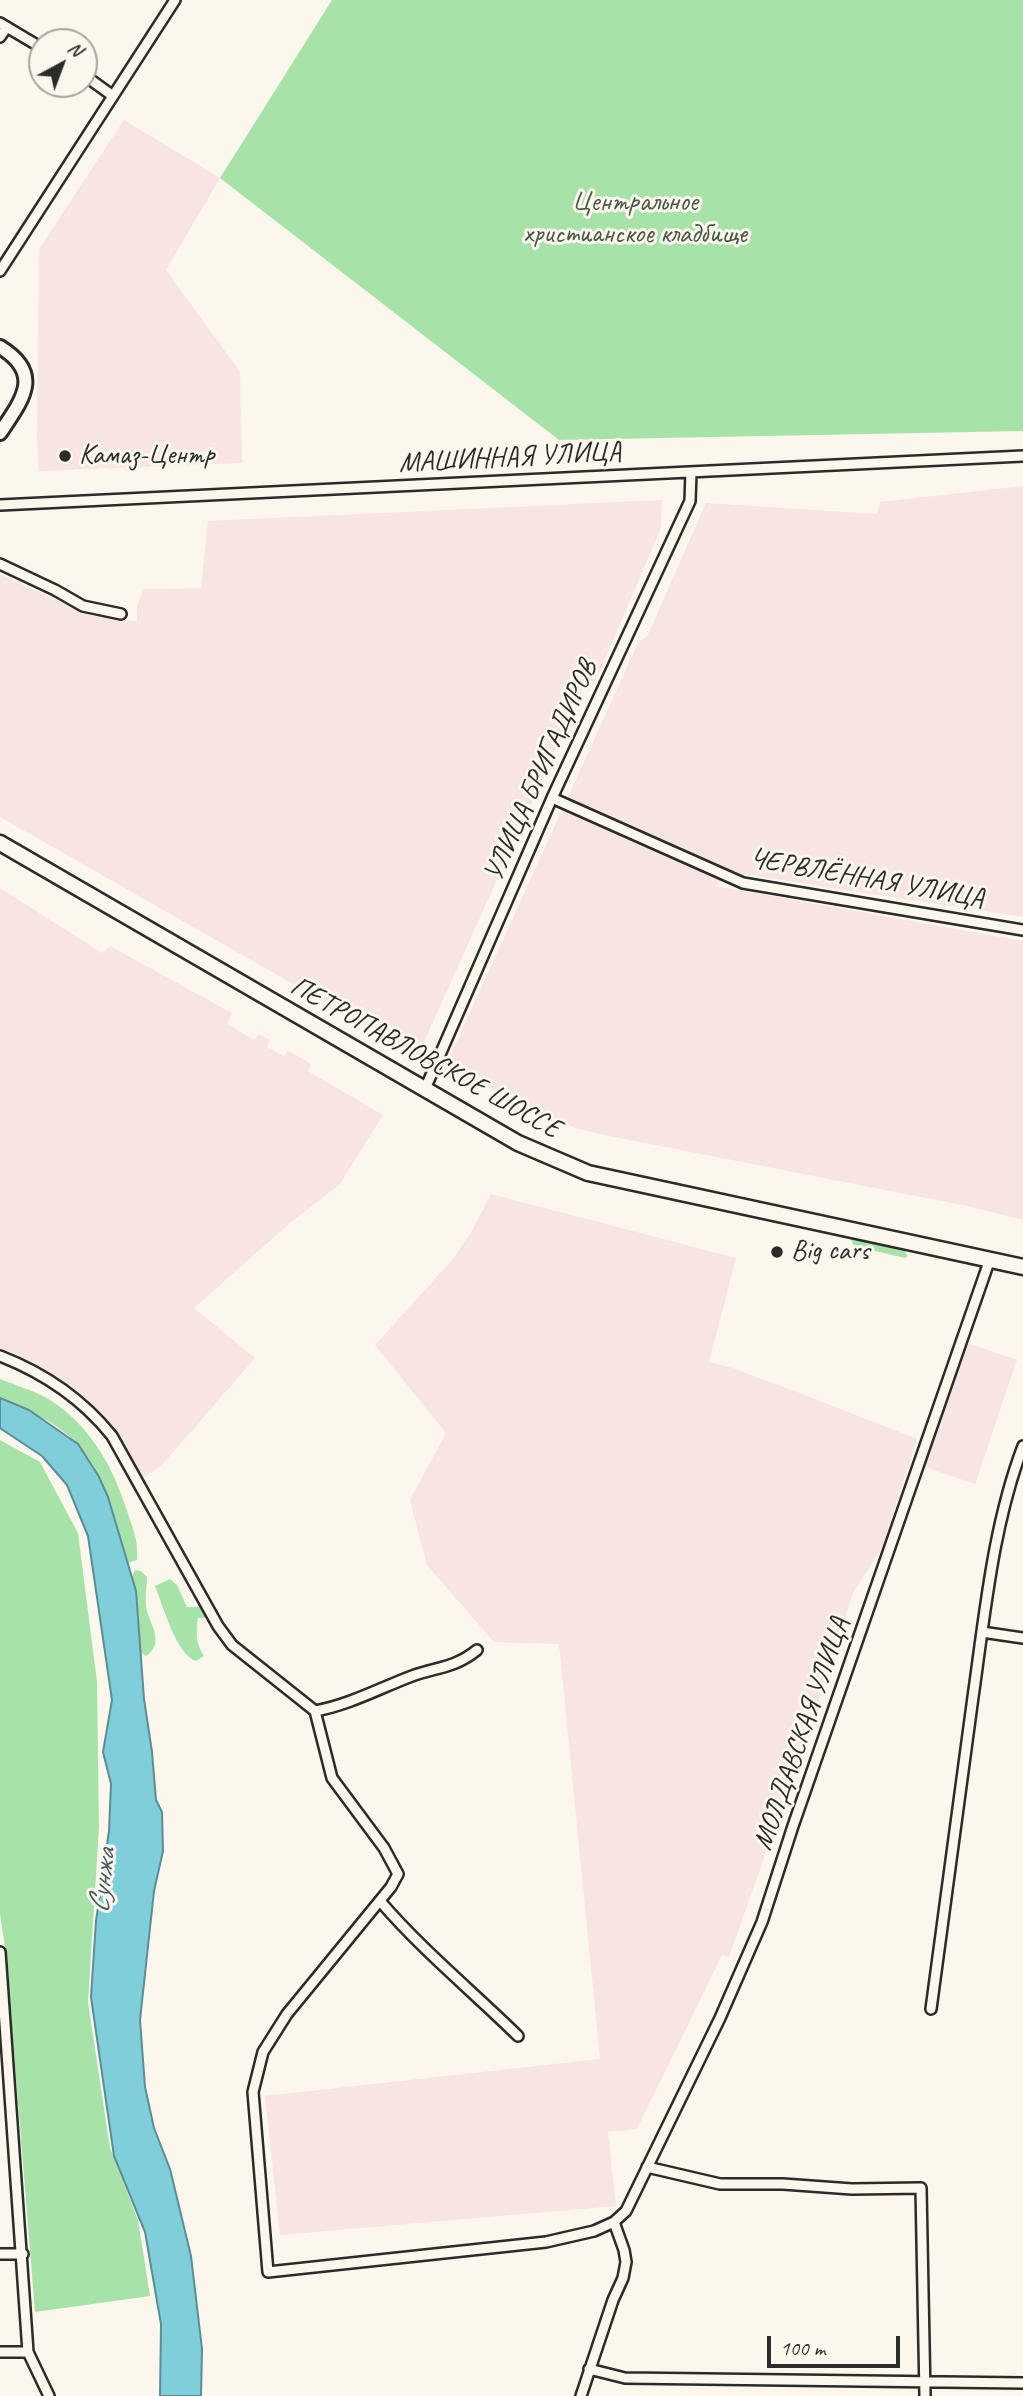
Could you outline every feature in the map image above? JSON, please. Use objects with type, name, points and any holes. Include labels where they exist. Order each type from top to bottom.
[{"type":"main road","points":[[0,347],[19,362],[26,374],[22,397],[0,433]]},
{"type":"main road","name":"ПЕТРОПАВЛОВСКОЕ ШОССЕ","points":[[0,843],[518,1143],[588,1173],[1023,1266]]},
{"type":"street","points":[[0,271],[175,0]]},
{"type":"street","points":[[0,37],[3,25],[28,40]]},
{"type":"street","points":[[98,85],[113,96]]},
{"type":"street","name":"МАШИННАЯ УЛИЦА","points":[[0,505],[1023,456]]},
{"type":"street","name":"УЛИЦА БРИГАДИРОВ","points":[[425,1089],[552,798],[690,501],[691,472]]},
{"type":"street","points":[[0,564],[83,606],[121,614]]},
{"type":"street","name":"ЧЕРВЛЁННАЯ УЛИЦА","points":[[552,798],[743,883],[1023,930]]},
{"type":"street","name":"МОЛДАВСКАЯ УЛИЦА","points":[[614,2222],[626,2211],[720,2018],[762,1922],[990,1259]]},
{"type":"street","points":[[0,1356],[37,1373],[62,1389],[95,1416],[112,1436],[232,1645],[315,1711],[332,1778],[384,1848],[398,1874],[380,1901],[287,2014],[263,2052],[253,2092],[268,2272],[546,2242],[594,2231],[614,2222],[624,2250],[624,2278],[612,2300],[581,2396]]},
{"type":"street","points":[[931,2009],[982,1632],[1000,1526],[1013,1472],[1023,1446]]},
{"type":"street","points":[[982,1632],[1023,1638]]},
{"type":"street","points":[[315,1711],[464,1661],[477,1650]]},
{"type":"street","points":[[380,1901],[430,1956],[467,1986],[518,2036]]},
{"type":"street","points":[[0,1952],[28,2352],[49,2396]]},
{"type":"street","points":[[647,2168],[720,2184],[783,2184],[852,2189],[921,2188],[925,2396]]},
{"type":"street","points":[[0,2255],[23,2254]]},
{"type":"street","points":[[0,2352],[28,2352]]},
{"type":"street","points":[[589,2369],[625,2378],[1023,2383]]},
{"type":"shaded area","points":[[124,120],[220,178],[166,270],[240,372],[242,463],[39,471],[39,249]]},
{"type":"shaded area","points":[[1023,486],[1023,917],[729,872],[716,886],[1023,941],[1023,1220],[962,1205],[594,1133],[573,1127],[445,1067],[639,641],[647,637],[706,503],[877,514],[880,502]]},
{"type":"shaded area","points":[[662,500],[661,528],[594,685],[586,682],[418,1055],[0,817],[0,574],[89,615],[137,621],[137,605],[144,589],[201,588],[208,521]]},
{"type":"shaded area","points":[[0,888],[102,953],[110,946],[232,1013],[227,1024],[254,1040],[259,1034],[270,1040],[267,1047],[284,1056],[288,1050],[311,1064],[308,1071],[383,1115],[340,1184],[290,1223],[194,1308],[255,1358],[161,1466],[143,1478],[103,1417],[62,1381],[16,1354],[0,1349]]},
{"type":"shaded area","points":[[491,1194],[736,1258],[709,1362],[792,1390],[917,1439],[882,1547],[853,1593],[811,1725],[729,1957],[722,1955],[637,2129],[608,2132],[616,2206],[280,2235],[265,2096],[600,2059],[559,1644],[494,1642],[427,1565],[410,1500],[446,1433],[375,1345],[453,1259],[472,1231]]},
{"type":"shaded area","points":[[967,1343],[1017,1360],[975,1484],[925,1467]]},
{"type":"green space","name":"Центральное христианское кладбище","points":[[332,0],[1023,0],[1023,431],[559,440],[220,178]]},
{"type":"green space","points":[[849,1235],[904,1250],[908,1256],[905,1258],[854,1246]]},
{"type":"green space","points":[[0,1379],[40,1394],[60,1407],[96,1445],[120,1492],[137,1546],[137,1560],[127,1563],[109,1501],[88,1458],[70,1437],[52,1423],[0,1398]]},
{"type":"green space","points":[[0,1440],[40,1462],[78,1533],[97,1682],[99,1827],[88,2002],[110,2148],[138,2220],[150,2296],[35,2312],[6,1954],[0,1914]]},
{"type":"green space","points":[[135,1570],[141,1571],[147,1577],[146,1607],[156,1641],[146,1656],[138,1651],[130,1581]]},
{"type":"green space","points":[[170,1579],[177,1585],[187,1607],[206,1607],[208,1618],[198,1618],[197,1628],[198,1642],[204,1656],[196,1661],[189,1657],[176,1640],[155,1586]]},
{"type":"water","name":"Сунжа","points":[[0,1398],[29,1410],[78,1444],[98,1475],[108,1497],[136,1591],[144,1699],[156,1800],[162,1812],[163,1851],[154,1891],[140,2020],[145,2087],[154,2128],[170,2169],[191,2256],[202,2349],[201,2396],[160,2396],[161,2324],[145,2232],[114,2156],[91,1997],[96,1921],[109,1831],[111,1784],[103,1752],[112,1700],[88,1536],[67,1485],[42,1456],[0,1428]]},
{"type":"place","name":"Камаз-Центр","points":[[65,456]]},
{"type":"place","name":"Big cars","points":[[777,1252]]}]
